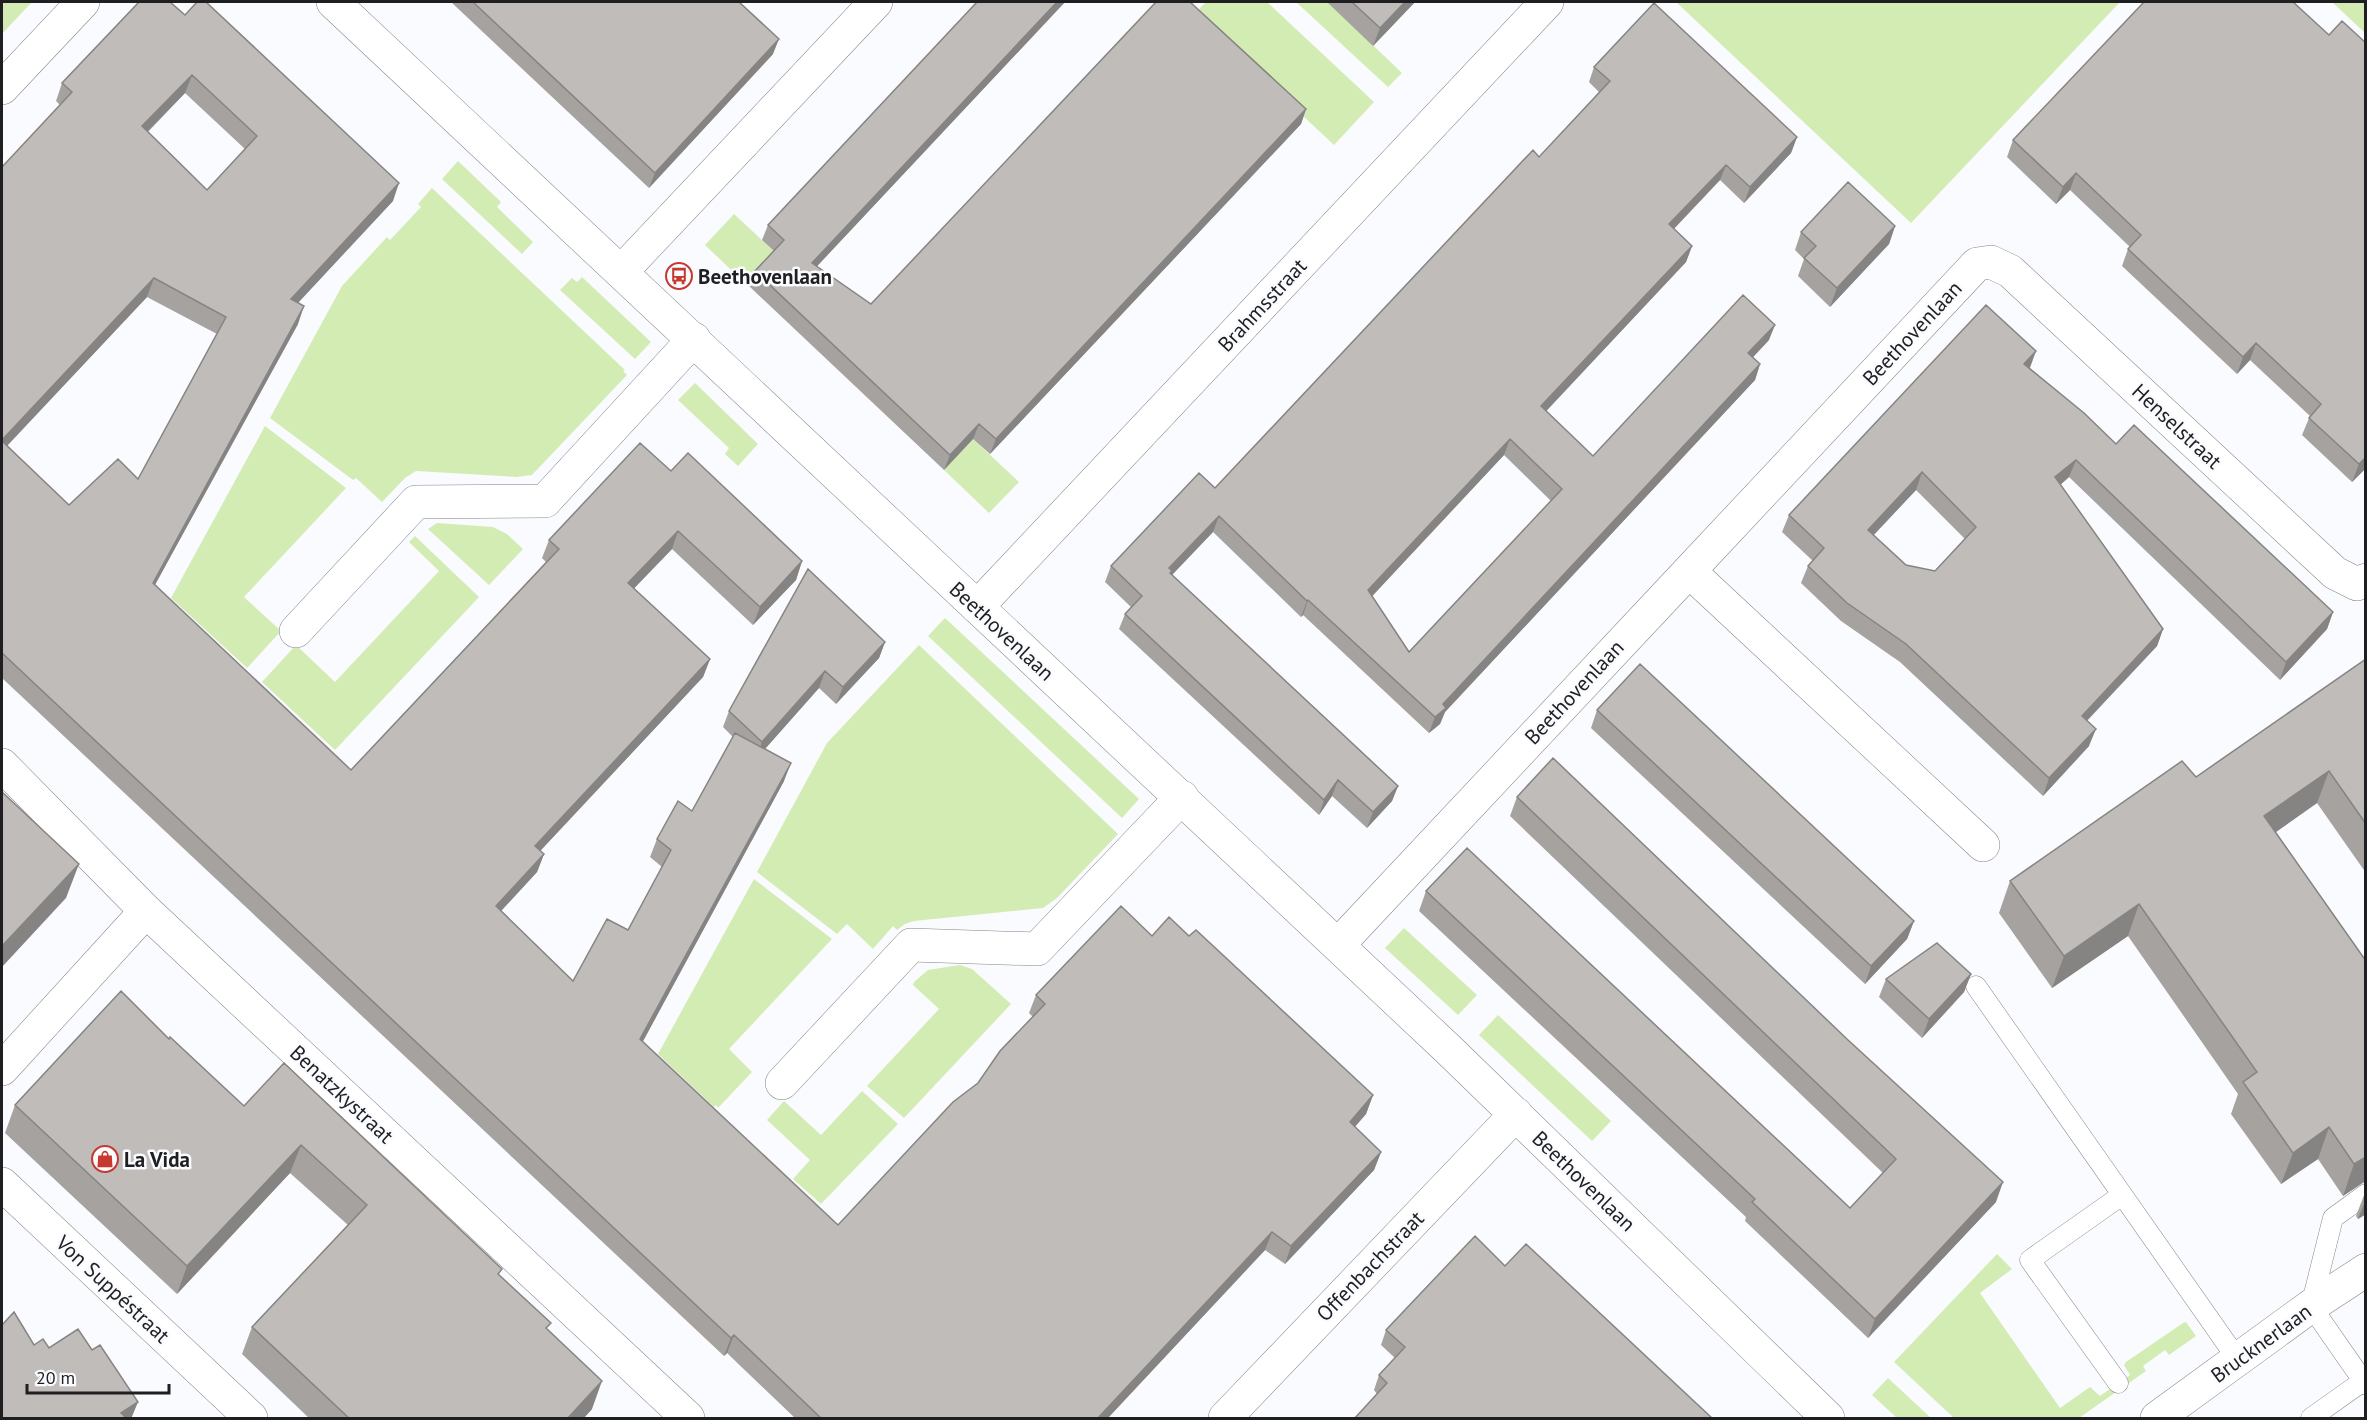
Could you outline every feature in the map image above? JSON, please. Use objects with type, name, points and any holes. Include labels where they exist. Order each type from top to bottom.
[{"type":"street","points":[[2,88],[83,2]]},
{"type":"street","name":"Beethovenlaan","points":[[333,2],[1182,797],[1516,1114],[1828,1419]]},
{"type":"street","points":[[622,271],[876,2]]},
{"type":"street","name":"Brahmsstraat","points":[[977,607],[1547,2]]},
{"type":"street","name":"Beethovenlaan","points":[[1338,945],[1977,264],[1991,262]]},
{"type":"street","name":"Henselstraat","points":[[1991,262],[2010,271],[2335,573],[2357,584],[2366,580]]},
{"type":"street","points":[[296,631],[416,502],[545,501],[694,339]]},
{"type":"street","points":[[1689,571],[1983,845]]},
{"type":"street","name":"Benatzkystraat","points":[[2,765],[146,911],[688,1419]]},
{"type":"street","points":[[782,1083],[910,945],[1037,949],[1182,797]]},
{"type":"street","points":[[2,1069],[146,911]]},
{"type":"street","name":"Offenbachstraat","points":[[1224,1419],[1516,1114]]},
{"type":"street","name":"Von Suppéstraat","points":[[2,1184],[251,1419]]},
{"type":"street","name":"Brucknerlaan","points":[[2157,1419],[2312,1306],[2366,1270]]},
{"type":"lane","points":[[1976,986],[2238,1360]]},
{"type":"lane","points":[[2311,1419],[2365,1382],[2312,1306],[2333,1218],[2366,1194]]},
{"type":"lane","points":[[2118,1383],[2030,1260],[2122,1195]]},
{"type":"green space","points":[[2,2],[32,2],[2,34]]},
{"type":"green space","points":[[1206,2],[1267,2],[1374,102],[1334,145],[1194,14]]},
{"type":"green space","points":[[1296,2],[1328,2],[1402,73],[1388,87]]},
{"type":"green space","points":[[1676,2],[2120,2],[1911,223]]},
{"type":"green space","points":[[2332,2],[2365,2],[2365,33]]},
{"type":"green space","points":[[458,161],[501,202],[497,207],[533,242],[522,254],[442,179]]},
{"type":"green space","points":[[432,188],[625,370],[623,371],[627,375],[532,475],[517,477],[416,471],[405,478],[382,502],[356,478],[353,480],[270,418],[342,286],[387,237],[390,240],[421,207],[418,204]]},
{"type":"green space","points":[[734,214],[778,255],[749,287],[705,245]]},
{"type":"green space","points":[[582,277],[651,342],[635,359],[560,290],[572,278],[577,282]]},
{"type":"green space","points":[[695,383],[758,444],[738,466],[725,454],[729,448],[678,400]]},
{"type":"green space","points":[[265,426],[346,488],[244,597],[281,631],[247,668],[171,598]]},
{"type":"green space","points":[[973,439],[1019,482],[989,513],[944,470]]},
{"type":"green space","points":[[437,523],[493,527],[507,534],[523,549],[489,585],[428,529]]},
{"type":"green space","points":[[415,536],[479,597],[335,750],[262,682],[296,645],[335,682],[439,571],[409,542]]},
{"type":"green space","points":[[945,618],[1139,799],[1122,818],[928,636]]},
{"type":"green space","points":[[919,645],[1118,834],[1057,898],[1043,908],[914,921],[897,930],[893,926],[873,949],[847,924],[837,934],[757,872],[827,743]]},
{"type":"green space","points":[[754,879],[832,939],[729,1049],[752,1072],[718,1108],[716,1105],[714,1107],[658,1054]]},
{"type":"green space","points":[[1404,928],[1477,995],[1458,1015],[1385,948]]},
{"type":"green space","points":[[960,965],[972,969],[1011,1004],[904,1118],[867,1086],[939,1009],[913,985],[914,982],[928,970]]},
{"type":"green space","points":[[1498,1015],[1611,1121],[1592,1141],[1479,1035]]},
{"type":"green space","points":[[862,1091],[898,1124],[821,1204],[793,1179],[810,1160],[767,1120],[784,1101],[821,1135]]},
{"type":"green space","points":[[1997,1254],[2012,1269],[1980,1293],[2060,1408],[2090,1387],[2100,1396],[2130,1375],[2124,1365],[2126,1362],[2183,1323],[2186,1322],[2196,1336],[2169,1355],[2165,1350],[2143,1366],[2146,1371],[2079,1418],[1954,1418],[1894,1362]]},
{"type":"green space","points":[[1888,1378],[1931,1418],[1897,1418],[1872,1395]]},
{"type":"building","points":[[139,2],[170,2],[185,15],[197,2],[206,2],[399,183],[291,299],[304,306],[153,583],[351,770],[559,549],[549,540],[640,443],[671,471],[688,453],[802,561],[760,607],[678,531],[628,583],[710,659],[535,846],[544,854],[496,906],[573,981],[607,919],[628,930],[671,850],[657,839],[678,801],[692,811],[735,733],[791,763],[640,1039],[838,1225],[953,1102],[978,1083],[1000,1051],[1045,1004],[1036,995],[1121,906],[1152,936],[1169,917],[1189,936],[1196,930],[1373,1095],[1350,1122],[1381,1152],[1291,1246],[1272,1232],[1097,1419],[822,1419],[734,1335],[731,1338],[2,653],[2,441],[69,505],[118,459],[138,479],[226,317],[154,278],[2,440],[2,167],[72,92],[62,83]],"holes":[[[192,75],[257,136],[207,190],[142,126]]]},
{"type":"building","points":[[473,2],[739,2],[779,39],[655,173]]},
{"type":"building","points":[[977,2],[1057,2],[812,263],[871,304],[1156,2],[1190,2],[1306,109],[996,439],[979,424],[950,455],[755,271],[784,240],[768,225]]},
{"type":"building","points":[[1352,2],[1405,2],[1380,28]]},
{"type":"building","points":[[2144,2],[2293,2],[2329,35],[2342,21],[2366,43],[2366,457],[2359,464],[2309,418],[2321,404],[2256,343],[2243,357],[2128,249],[2141,235],[2076,173],[2063,187],[2013,140]]},
{"type":"building","points":[[1654,3],[1797,137],[1750,187],[1726,165],[1669,224],[1692,246],[1541,406],[1593,456],[1743,295],[1775,325],[1748,353],[1760,364],[1443,704],[1446,708],[1435,717],[1307,601],[1219,516],[1169,568],[1172,571],[1170,573],[1398,786],[1373,812],[1338,780],[1324,800],[1125,614],[1142,596],[1111,566],[1199,473],[1215,488],[1533,150],[1539,157],[1610,81],[1594,67]],"holes":[[[1510,439],[1562,489],[1409,652],[1368,590]]]},
{"type":"building","points":[[1848,182],[1895,226],[1837,288],[1804,258],[1816,246],[1801,232]]},
{"type":"building","points":[[1986,305],[2036,351],[2024,364],[2084,413],[2116,444],[2134,425],[2333,612],[2286,662],[2076,460],[2055,477],[2163,629],[2082,716],[2096,729],[2049,778],[1906,644],[1847,603],[1808,566],[1824,548],[1789,515]],"holes":[[[1922,472],[1976,527],[1935,571],[1906,565],[1868,530]]]},
{"type":"building","points":[[808,569],[885,642],[843,687],[825,671],[762,742],[729,711]]},
{"type":"building","points":[[2366,659],[2366,824],[2329,771],[2264,816],[2366,961],[2366,1157],[2354,1164],[2329,1127],[2293,1153],[2243,1082],[2257,1072],[2139,904],[2064,956],[2010,881],[2182,761],[2196,777]]},
{"type":"building","points":[[1640,664],[1914,921],[1871,966],[1597,710]]},
{"type":"building","points":[[1553,758],[1848,1040],[2003,1182],[1875,1319],[1752,1202],[1755,1199],[1426,891],[1467,848],[1850,1208],[1896,1159],[1517,797]]},
{"type":"building","points":[[2,792],[79,864],[2,946]]},
{"type":"building","points":[[1937,943],[1971,974],[1929,1019],[1886,979]]},
{"type":"building","points":[[121,991],[169,1039],[170,1037],[244,1106],[284,1063],[502,1269],[498,1274],[551,1323],[546,1328],[602,1381],[567,1419],[350,1419],[252,1327],[367,1205],[301,1145],[187,1266],[15,1105]]},
{"type":"building","points":[[1475,1236],[1505,1266],[1526,1244],[1713,1419],[1354,1419],[1387,1383],[1379,1375],[1405,1347],[1386,1330]]},
{"type":"building","points":[[14,1312],[34,1345],[43,1339],[49,1348],[78,1329],[92,1350],[100,1345],[138,1402],[121,1413],[127,1419],[2,1419],[2,1325]]},
{"type":"place","name":"Beethovenlaan","points":[[679,276]]},
{"type":"place","name":"La Vida","points":[[105,1159]]}]
